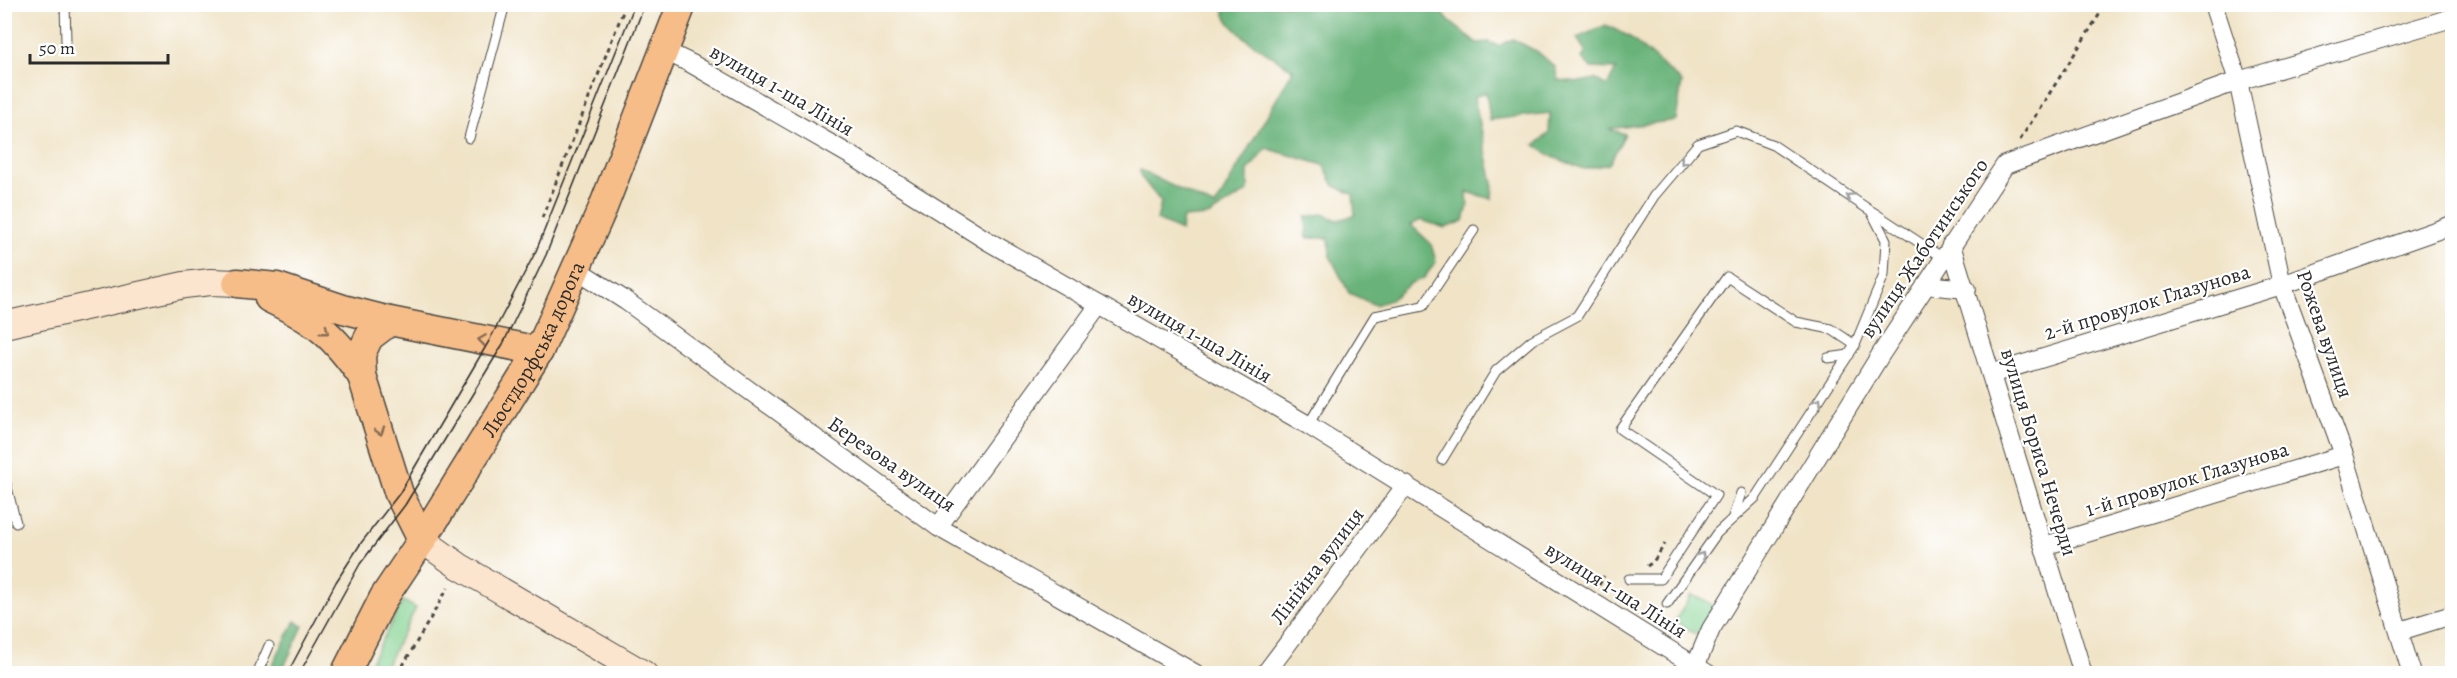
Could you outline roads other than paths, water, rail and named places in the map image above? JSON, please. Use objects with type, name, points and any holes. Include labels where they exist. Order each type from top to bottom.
[{"type":"main road","name":"Люстдорфська дорога","points":[[345,674],[384,597],[539,351],[602,210],[682,4]]},
{"type":"main road","points":[[4,325],[184,285],[211,282],[237,283],[277,287],[343,309],[390,321],[539,351]]},
{"type":"main road","points":[[237,283],[295,311],[330,334],[362,376]]},
{"type":"main road","points":[[390,321],[369,337],[361,354],[362,376],[399,494],[422,540],[459,566],[644,674]]},
{"type":"street","name":"Рожева вулиця","points":[[2213,4],[2238,81],[2282,285],[2344,455],[2412,674]]},
{"type":"street","name":"вулиця Жаботинського","points":[[1698,671],[1711,629],[1947,251],[2005,165],[2238,81],[2452,18]]},
{"type":"street","name":"вулиця 1-ша Лінія","points":[[663,50],[692,64],[857,159],[986,240],[1308,424],[1698,671]]},
{"type":"street","name":"2-й провулок Глазунова","points":[[1991,374],[2282,285],[2452,225]]},
{"type":"street","name":"вулиця Бориса Нечерди","points":[[1947,251],[1967,289],[2083,674]]},
{"type":"street","name":"Березова вулиця","points":[[576,269],[626,301],[938,527],[1196,674]]},
{"type":"street","points":[[1926,285],[1967,289]]},
{"type":"street","points":[[938,527],[1099,305]]},
{"type":"street","name":"1-й провулок Глазунова","points":[[2044,546],[2344,455]]},
{"type":"street","name":"Лінійна вулиця","points":[[1265,674],[1406,485]]},
{"type":"street","points":[[2400,631],[2452,615]]},
{"type":"lane","points":[[65,4],[66,41]]},
{"type":"lane","points":[[469,138],[505,4]]},
{"type":"lane","points":[[1442,460],[1496,371],[1532,340],[1578,316],[1654,196],[1698,144],[1736,131],[1773,145],[1871,211],[1947,251]]},
{"type":"lane","points":[[1667,604],[1717,533],[1755,498],[1855,345],[1884,275],[1887,240],[1871,211]]},
{"type":"lane","points":[[1308,424],[1375,316],[1423,306],[1474,231]]},
{"type":"lane","points":[[1629,579],[1661,579],[1716,495],[1620,429],[1727,277],[1796,322],[1831,329],[1855,345]]},
{"type":"lane","points":[[1828,358],[1849,355]]},
{"type":"lane","points":[[4,476],[8,505],[16,523]]},
{"type":"lane","points":[[1732,519],[1741,493]]},
{"type":"lane","points":[[257,674],[269,646]]},
{"type":"tram line","points":[[287,674],[336,582],[361,543],[399,494],[489,341],[536,251],[635,4]]},
{"type":"tram line","points":[[299,674],[360,564],[405,505],[503,344],[546,255],[645,4]]}]
